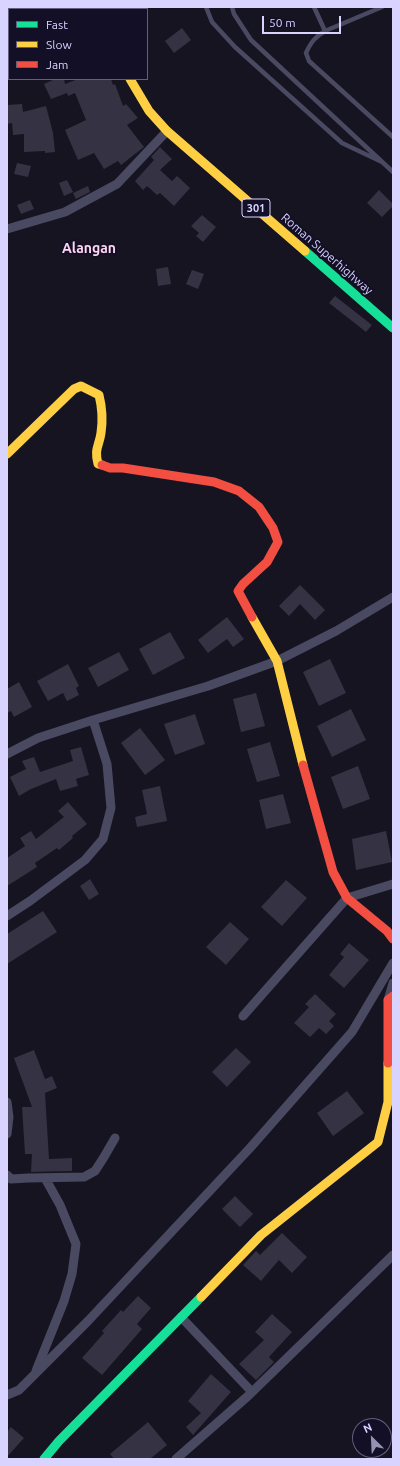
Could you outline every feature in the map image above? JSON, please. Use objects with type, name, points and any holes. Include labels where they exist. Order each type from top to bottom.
[{"type":"street","name":"Roman Superhighway","points":[[131,80],[149,111],[167,131],[393,328]]},
{"type":"street","points":[[7,229],[65,212],[117,184],[167,131]]},
{"type":"street","points":[[7,454],[74,389],[81,386],[99,395],[102,406],[101,434],[96,448],[98,464],[110,468],[123,468],[214,482],[239,491],[250,498],[266,515],[278,542],[276,549],[267,562],[243,584],[238,591],[277,661],[321,833],[333,872],[347,898],[387,931],[393,939]]},
{"type":"street","points":[[7,754],[38,738],[208,686],[277,661],[336,631],[393,597]]},
{"type":"street","points":[[7,916],[30,901],[85,860],[103,839],[111,808],[107,764],[93,720]]},
{"type":"street","points":[[243,1016],[347,898],[393,884]]},
{"type":"street","points":[[7,1395],[19,1390],[88,1322],[255,1143],[352,1032],[393,963]]},
{"type":"street","points":[[44,1459],[59,1441],[261,1235],[378,1142],[390,1104],[390,998],[393,982],[387,974]]},
{"type":"street","points":[[7,1102],[9,1117],[7,1134]]},
{"type":"street","points":[[7,1175],[11,1179],[84,1177],[95,1171],[114,1138]]},
{"type":"street","points":[[34,1375],[64,1301],[72,1274],[76,1244],[60,1206],[45,1178]]},
{"type":"street","points":[[176,1459],[252,1392],[393,1255]]},
{"type":"street","points":[[181,1318],[252,1392]]},
{"type":"lane","points":[[206,7],[212,22],[235,47],[342,143],[382,162]]},
{"type":"lane","points":[[232,7],[234,14],[251,40],[393,172]]},
{"type":"lane","points":[[314,7],[325,31]]},
{"type":"lane","points":[[382,7],[325,31],[311,42],[306,53],[309,61],[393,137]]},
{"type":"building","points":[[182,28],[191,40],[174,53],[165,41]]},
{"type":"building","points":[[53,80],[64,80],[65,84],[75,80],[111,80],[113,85],[115,84],[123,106],[126,104],[138,118],[127,125],[144,147],[121,165],[118,161],[104,169],[94,153],[78,160],[65,130],[86,120],[75,93],[68,96],[67,93],[51,99],[44,84]]},
{"type":"building","points":[[22,104],[23,112],[46,106],[53,133],[55,152],[24,152],[24,134],[13,135],[12,123],[7,124],[7,105]]},
{"type":"building","points":[[160,147],[172,159],[160,170],[172,181],[177,176],[190,188],[174,206],[160,193],[157,195],[147,186],[143,190],[135,181],[154,160],[151,157]]},
{"type":"building","points":[[17,163],[31,166],[28,177],[14,174]]},
{"type":"building","points":[[67,180],[73,192],[64,196],[59,183]]},
{"type":"building","points":[[88,186],[90,192],[76,199],[73,193]]},
{"type":"building","points":[[379,190],[393,204],[393,206],[382,217],[367,203]]},
{"type":"building","points":[[30,200],[34,209],[21,214],[17,205]]},
{"type":"building","points":[[202,215],[216,227],[203,242],[196,236],[199,233],[191,226]]},
{"type":"building","points":[[168,267],[171,284],[158,286],[156,269]]},
{"type":"building","points":[[192,270],[204,274],[198,289],[186,284]]},
{"type":"building","points":[[335,296],[372,325],[366,332],[329,303]]},
{"type":"building","points":[[300,585],[325,610],[315,620],[300,604],[289,616],[279,606]]},
{"type":"building","points":[[227,617],[244,639],[233,647],[227,639],[208,653],[198,640]]},
{"type":"building","points":[[170,632],[185,658],[153,675],[139,649]]},
{"type":"building","points":[[119,652],[129,670],[98,687],[88,668]]},
{"type":"building","points":[[330,659],[346,693],[319,706],[303,672]]},
{"type":"building","points":[[68,664],[79,686],[76,688],[79,695],[67,701],[63,693],[48,701],[37,681]]},
{"type":"building","points":[[19,682],[32,707],[14,717],[11,711],[7,713],[7,689]]},
{"type":"building","points":[[256,693],[265,726],[241,732],[233,699]]},
{"type":"building","points":[[351,709],[366,740],[332,757],[317,726]]},
{"type":"building","points":[[195,714],[205,744],[175,755],[164,724]]},
{"type":"building","points":[[140,728],[165,760],[145,775],[121,743]]},
{"type":"building","points":[[270,742],[280,776],[257,782],[247,749]]},
{"type":"building","points":[[81,747],[89,775],[76,779],[78,786],[60,791],[56,779],[31,789],[19,796],[10,777],[26,769],[22,761],[34,757],[40,772],[73,761],[70,750]]},
{"type":"building","points":[[358,766],[370,799],[343,809],[331,777]]},
{"type":"building","points":[[160,786],[167,821],[137,827],[135,817],[147,814],[142,790]]},
{"type":"building","points":[[283,794],[291,823],[266,829],[259,800]]},
{"type":"building","points":[[68,802],[87,824],[72,836],[73,838],[59,850],[57,848],[35,863],[37,867],[7,886],[7,858],[25,846],[20,838],[31,831],[36,839],[64,817],[58,811]]},
{"type":"building","points":[[386,831],[392,862],[356,870],[352,839]]},
{"type":"building","points":[[90,879],[99,894],[89,900],[80,886]]},
{"type":"building","points":[[286,880],[307,898],[282,926],[261,907]]},
{"type":"building","points":[[43,911],[57,932],[7,964],[7,934]]},
{"type":"building","points":[[230,922],[249,939],[226,965],[206,947]]},
{"type":"building","points":[[349,943],[369,960],[344,988],[329,975],[344,957],[340,954]]},
{"type":"building","points":[[315,994],[336,1014],[329,1021],[334,1026],[326,1034],[319,1028],[310,1037],[294,1023],[309,1007],[305,1004]]},
{"type":"building","points":[[236,1048],[251,1062],[227,1087],[212,1072]]},
{"type":"building","points":[[34,1050],[45,1079],[52,1076],[57,1088],[45,1093],[49,1159],[72,1158],[72,1171],[31,1172],[32,1154],[25,1154],[22,1107],[32,1107],[14,1058]]},
{"type":"building","points":[[347,1091],[364,1113],[333,1136],[317,1113]]},
{"type":"building","points":[[235,1196],[253,1214],[240,1227],[222,1209]]},
{"type":"building","points":[[282,1233],[307,1257],[292,1273],[279,1260],[261,1281],[243,1265],[256,1251],[260,1255]]},
{"type":"building","points":[[138,1296],[151,1308],[137,1324],[142,1329],[102,1375],[82,1358],[104,1333],[102,1331],[121,1310],[123,1312]]},
{"type":"building","points":[[272,1314],[292,1332],[269,1357],[274,1362],[256,1380],[239,1364],[264,1340],[255,1332]]},
{"type":"building","points":[[211,1374],[231,1392],[193,1435],[186,1427],[201,1413],[188,1401]]},
{"type":"building","points":[[148,1422],[167,1445],[150,1459],[114,1459],[110,1454]]},
{"type":"building","points":[[11,1427],[24,1438],[7,1457],[7,1432]]},
{"type":"traffic: fast","points":[[305,251],[393,328]]},
{"type":"traffic: fast","points":[[44,1459],[59,1441],[201,1297]]},
{"type":"traffic: slow","points":[[131,80],[149,111],[167,131],[305,251]]},
{"type":"traffic: slow","points":[[7,454],[74,389],[81,386],[99,395],[102,423],[96,454],[98,464],[102,465]]},
{"type":"traffic: slow","points":[[252,617],[277,661],[303,765]]},
{"type":"traffic: slow","points":[[201,1297],[261,1235],[378,1142],[388,1102],[388,1063]]},
{"type":"traffic: jam","points":[[102,465],[110,468],[123,468],[214,482],[239,491],[259,507],[273,528],[278,542],[267,562],[243,584],[238,591],[252,617]]},
{"type":"traffic: jam","points":[[303,765],[333,872],[347,898],[387,931],[393,939]]},
{"type":"traffic: jam","points":[[388,1063],[388,1000],[393,996]]},
{"type":"district","name":"Alangan","points":[[89,248]]}]
